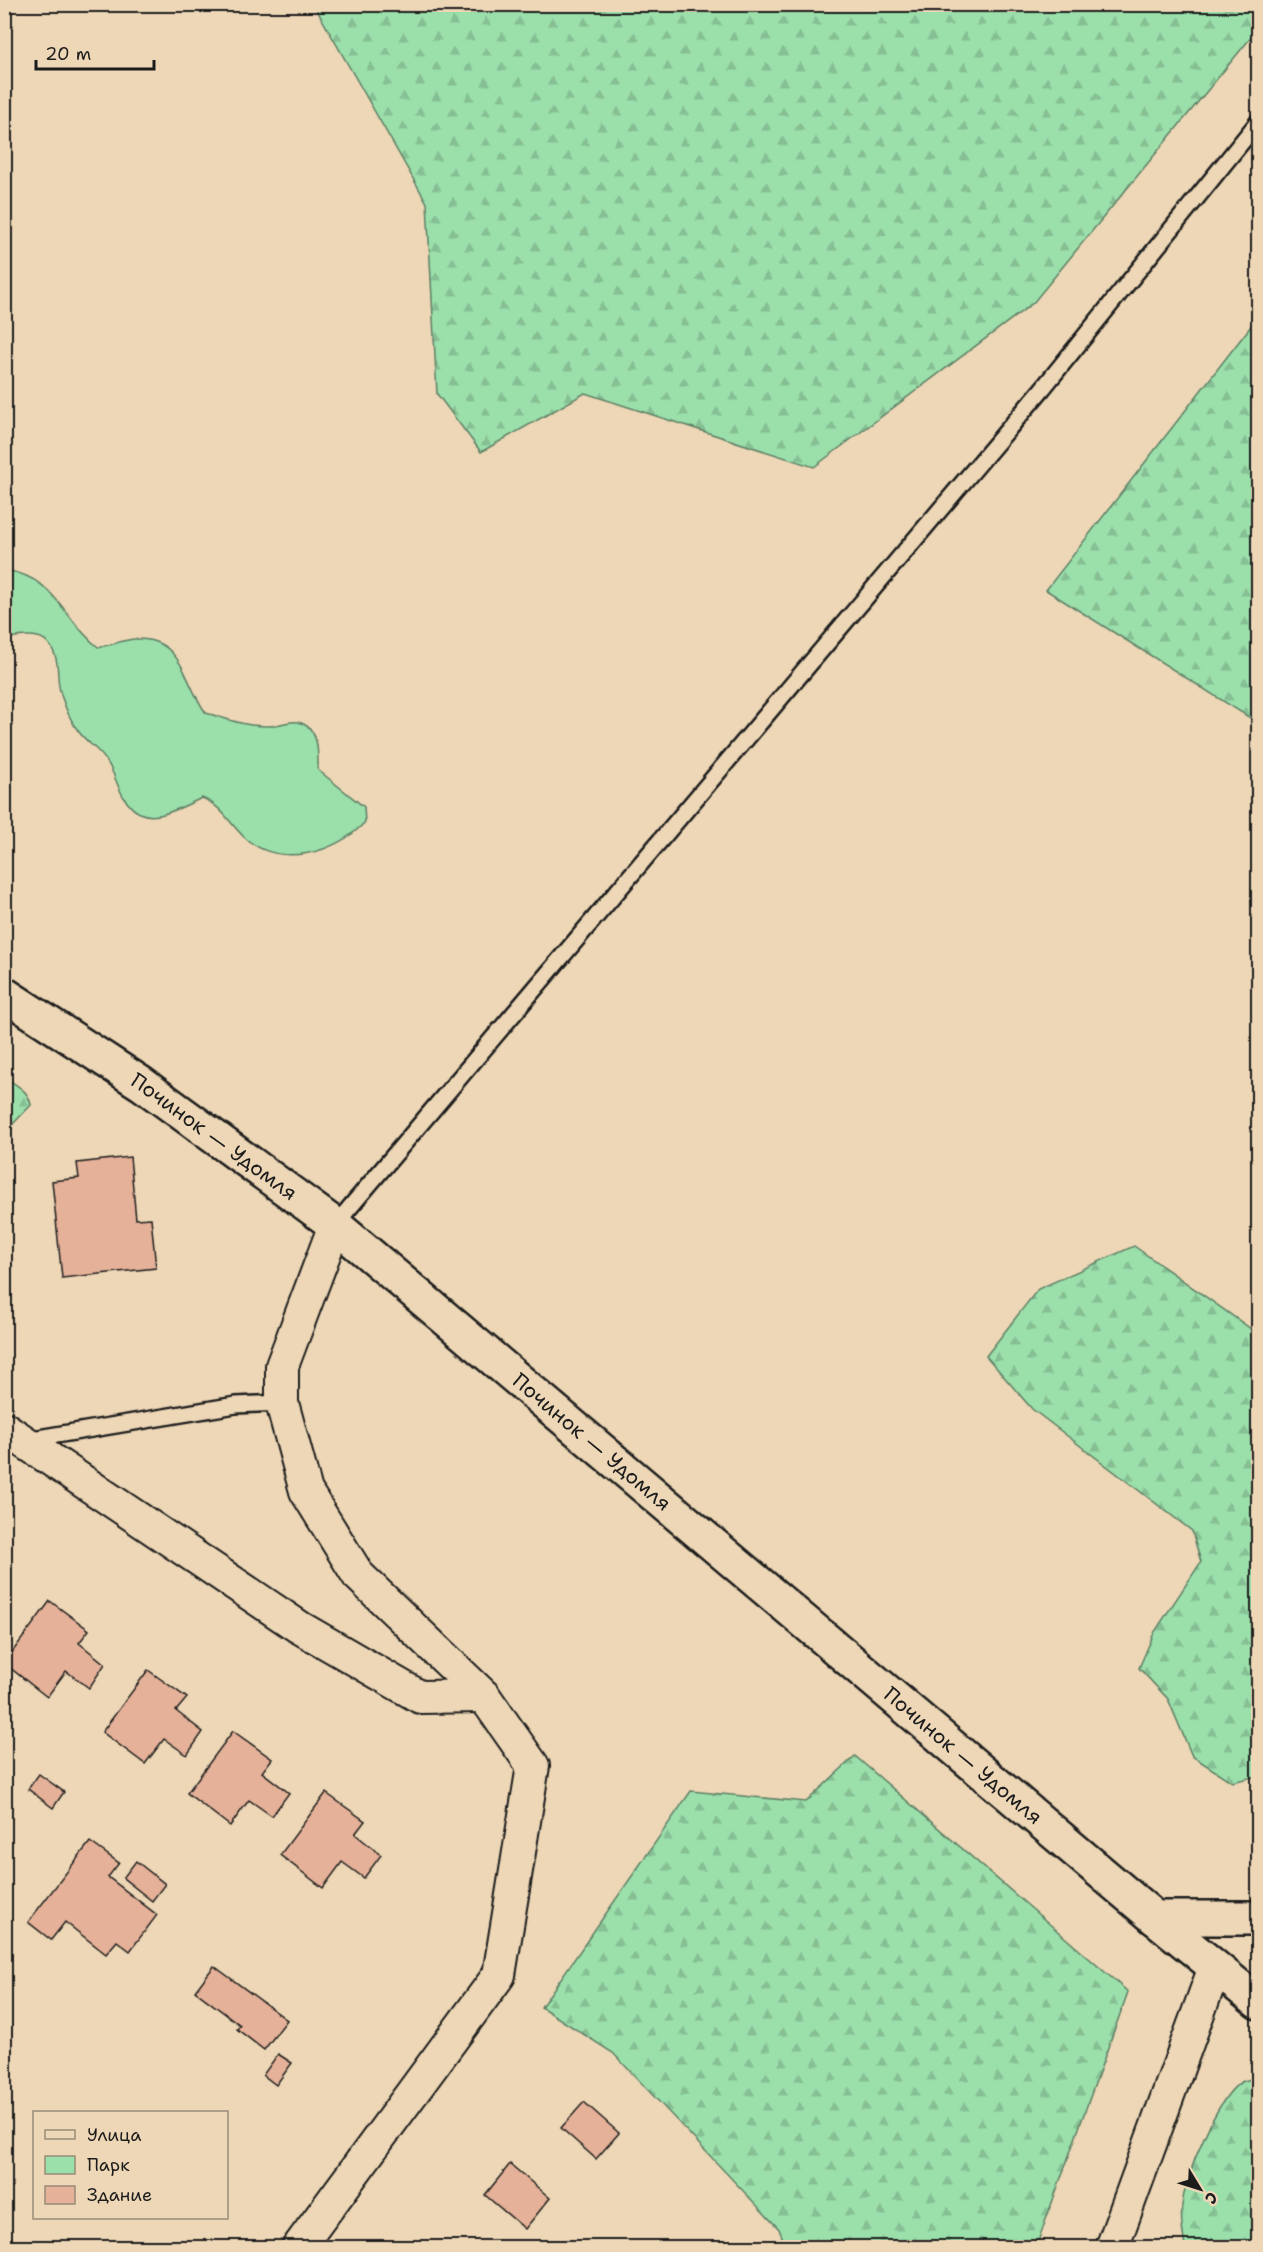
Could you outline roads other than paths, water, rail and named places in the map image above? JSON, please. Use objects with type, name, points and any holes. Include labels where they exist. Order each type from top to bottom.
[{"type":"main road","name":"Починок — Удомля","points":[[4,994],[141,1084],[335,1225],[1155,1918],[1258,2002]]},
{"type":"main road","points":[[1155,1918],[1258,1918]]},
{"type":"street","points":[[298,2247],[499,1975],[533,1766],[484,1696],[358,1575],[306,1491],[282,1403],[282,1366],[335,1225]]},
{"type":"street","points":[[14,1435],[298,1627],[420,1697],[484,1696]]},
{"type":"street","points":[[1112,2247],[1215,1967]]},
{"type":"lane","points":[[335,1225],[1043,388],[1258,122]]},
{"type":"lane","points":[[14,1435],[237,1405],[282,1403]]}]
